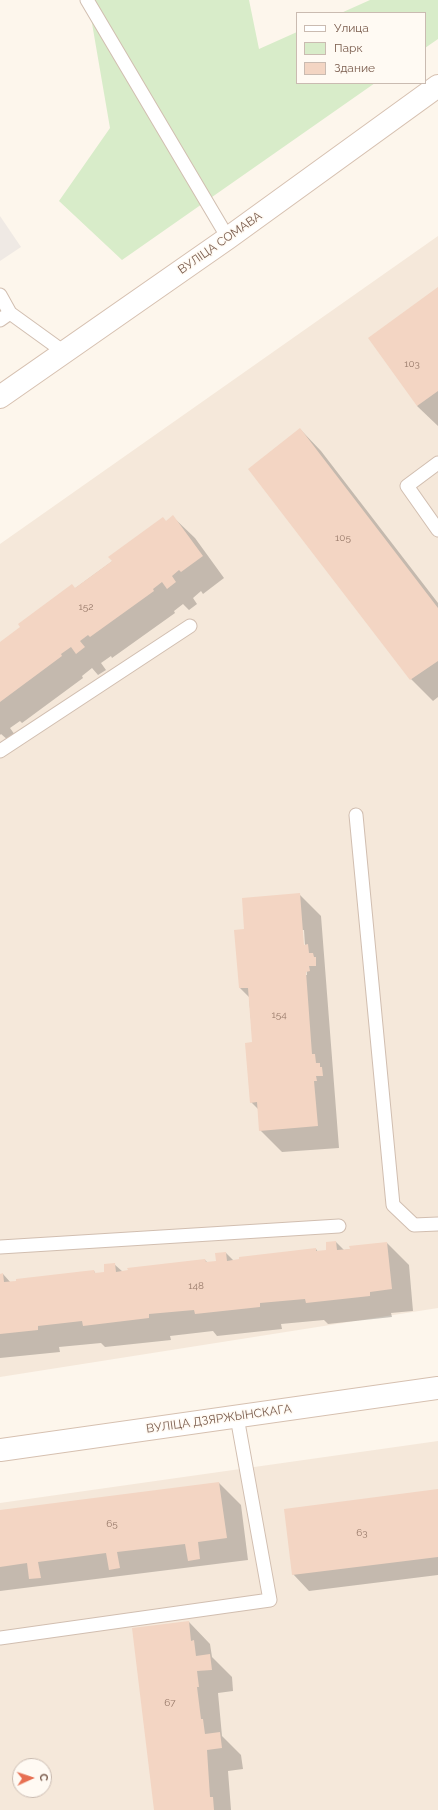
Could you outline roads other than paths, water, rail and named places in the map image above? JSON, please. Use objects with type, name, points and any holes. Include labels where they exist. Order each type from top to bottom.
[{"type":"street","name":"ВУЛІЦА СОМАВА","points":[[0,397],[228,238],[438,86]]},
{"type":"street","name":"ВУЛІЦА ДЗЯРЖЫНСКАГА","points":[[0,1450],[438,1388]]},
{"type":"lane","points":[[87,0],[228,238]]},
{"type":"lane","points":[[0,295],[5,317],[64,352]]},
{"type":"lane","points":[[438,463],[407,486],[438,530]]},
{"type":"lane","points":[[0,751],[190,626]]},
{"type":"lane","points":[[356,815],[393,1205],[414,1225],[438,1224]]},
{"type":"lane","points":[[0,1247],[338,1226]]},
{"type":"lane","points":[[0,1638],[270,1600],[237,1417]]}]
